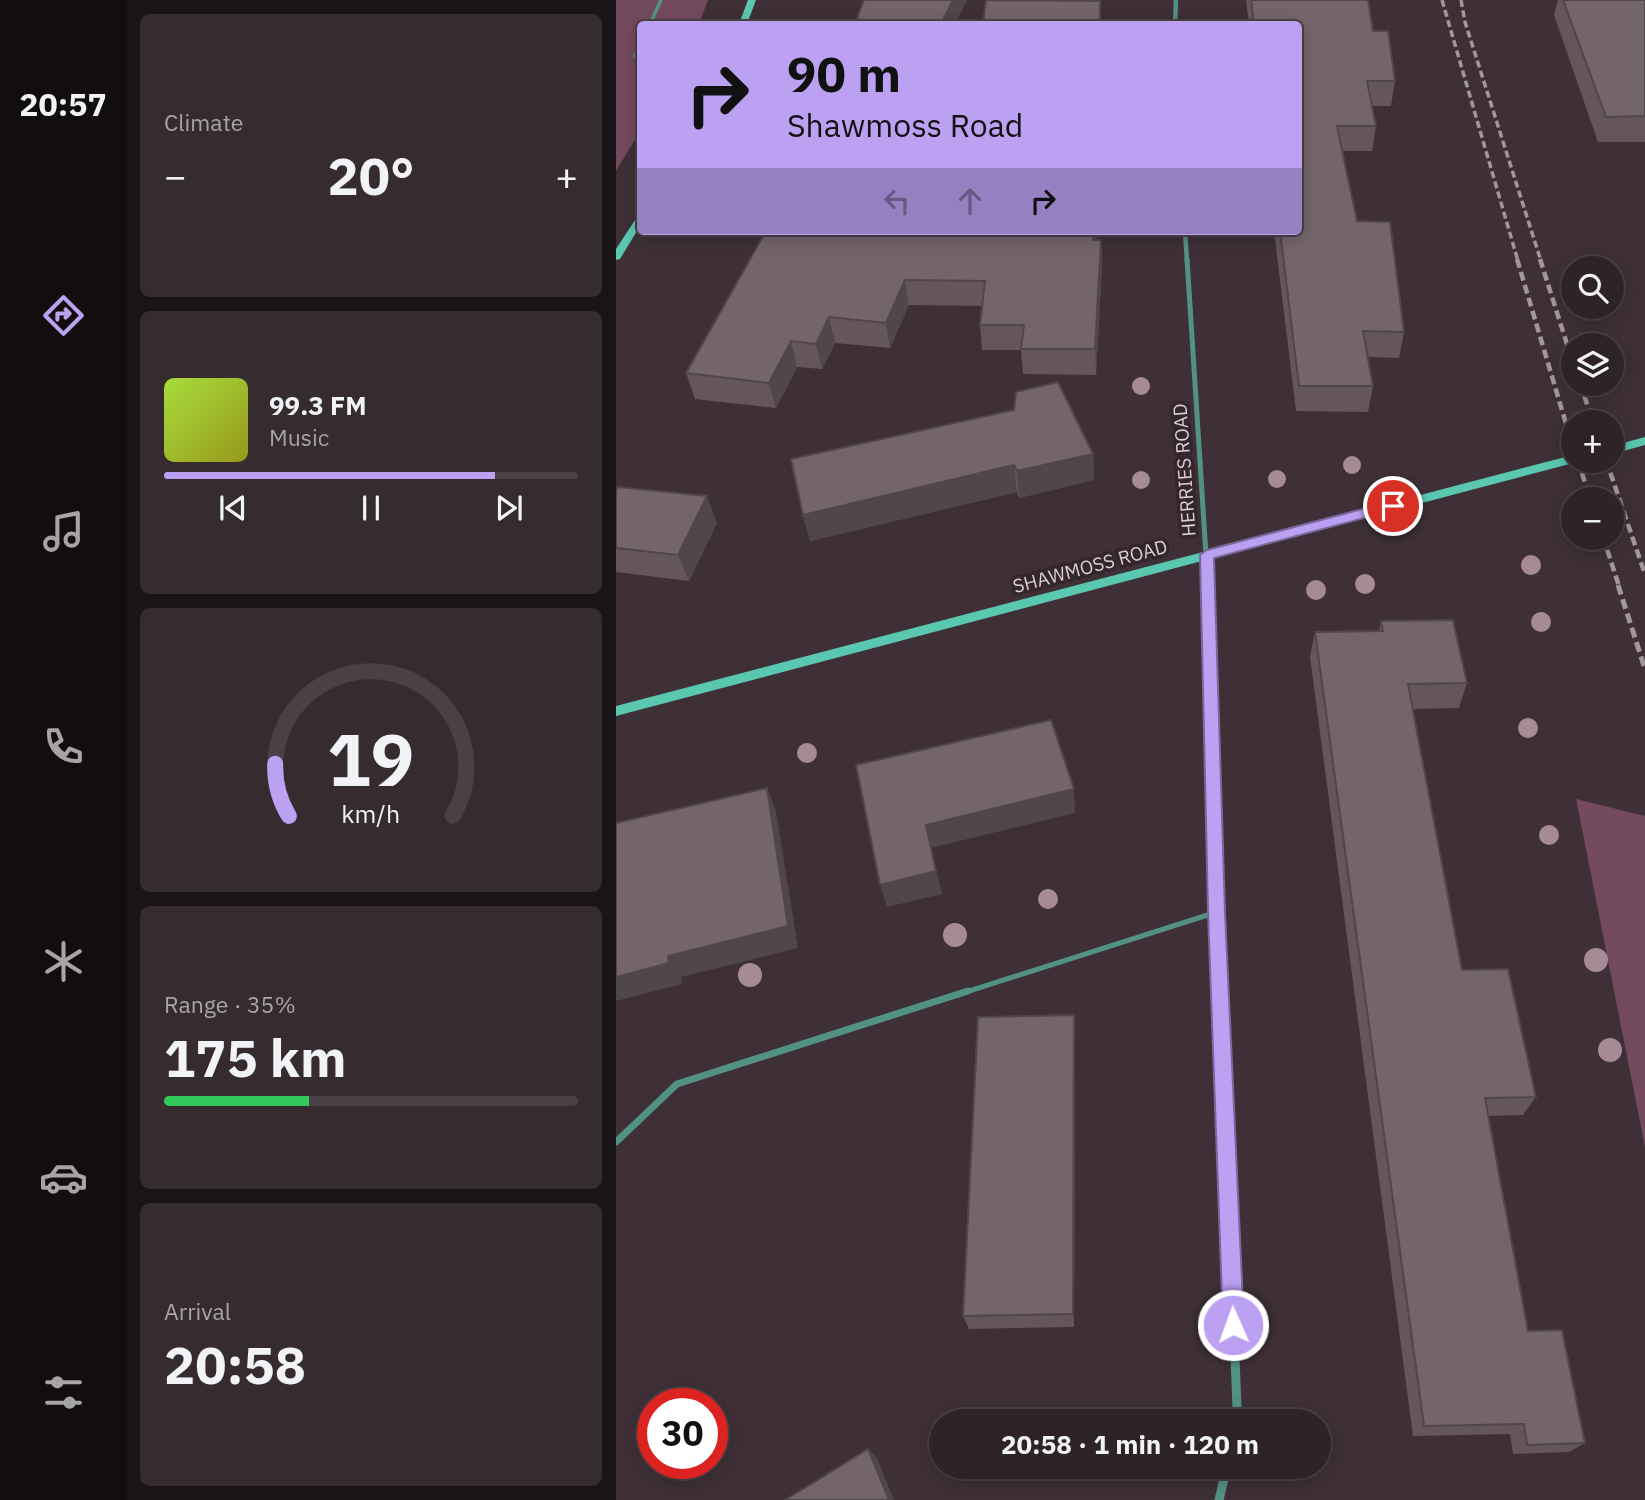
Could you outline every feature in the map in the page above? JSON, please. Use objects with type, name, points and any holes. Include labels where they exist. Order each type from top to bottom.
[{"type":"street","points":[[744,21],[752,0]]},
{"type":"street","points":[[1175,21],[1176,0]]},
{"type":"street","points":[[616,257],[637,224]]},
{"type":"street","name":"HERRIES ROAD","points":[[1185,235],[1207,555],[1217,912],[1237,1409]]},
{"type":"street","points":[[1624,447],[1645,441]]},
{"type":"street","name":"SHAWMOSS ROAD","points":[[616,711],[1561,463]]},
{"type":"street","points":[[1219,1500],[1224,1479]]},
{"type":"lane","points":[[651,21],[661,0]]},
{"type":"lane","points":[[635,56],[637,52]]},
{"type":"lane","points":[[616,1142],[677,1084],[1217,912]]},
{"type":"shaded area","points":[[616,0],[708,0],[700,21],[637,21],[637,136],[616,171]]},
{"type":"shaded area","points":[[1576,799],[1645,816],[1645,1147]]},
{"type":"building","points":[[864,0],[953,0],[942,21],[856,21]]},
{"type":"building","points":[[986,0],[1100,1],[1100,21],[983,21]]},
{"type":"building","points":[[1251,0],[1368,0],[1373,31],[1388,31],[1395,81],[1367,81],[1376,126],[1337,126],[1357,221],[1390,222],[1404,332],[1363,331],[1373,386],[1299,386],[1280,235],[1302,235],[1302,21],[1254,21]]},
{"type":"building","points":[[1563,0],[1645,0],[1645,116],[1606,117]]},
{"type":"building","points":[[764,235],[1094,235],[1093,240],[1101,240],[1095,349],[1021,349],[1024,325],[980,325],[985,281],[905,280],[886,323],[829,317],[816,344],[791,341],[769,383],[686,373]]},
{"type":"building","points":[[1058,382],[1093,454],[1017,471],[1014,465],[803,515],[791,459],[1014,410],[1016,392]]},
{"type":"building","points":[[618,487],[707,496],[678,555],[616,548]]},
{"type":"building","points":[[1453,620],[1467,683],[1408,684],[1462,970],[1508,969],[1536,1097],[1485,1098],[1528,1331],[1562,1330],[1585,1443],[1527,1445],[1524,1424],[1424,1426],[1315,632],[1383,631],[1381,621]]},
{"type":"building","points":[[1051,720],[1074,789],[926,825],[936,871],[880,885],[856,765]]},
{"type":"building","points":[[767,788],[788,926],[668,956],[669,963],[616,977],[616,823]]},
{"type":"building","points":[[1074,1015],[1073,1314],[963,1316],[978,1017]]},
{"type":"building","points":[[868,1449],[889,1500],[785,1500]]},
{"type":"railway","points":[[1442,0],[1518,261]]},
{"type":"railway","points":[[1461,0],[1465,22],[1541,261]]},
{"type":"railway","points":[[1517,259],[1562,410]]},
{"type":"railway","points":[[1540,259],[1563,333]]},
{"type":"railway","points":[[1584,396],[1589,410]]},
{"type":"railway","points":[[1582,473],[1586,487]]},
{"type":"railway","points":[[1610,473],[1645,574]]},
{"type":"railway","points":[[1607,550],[1619,586]]},
{"type":"railway","points":[[1618,585],[1645,669]]},
{"type":"route","points":[[1233,1325],[1207,555],[1393,506]]}]
